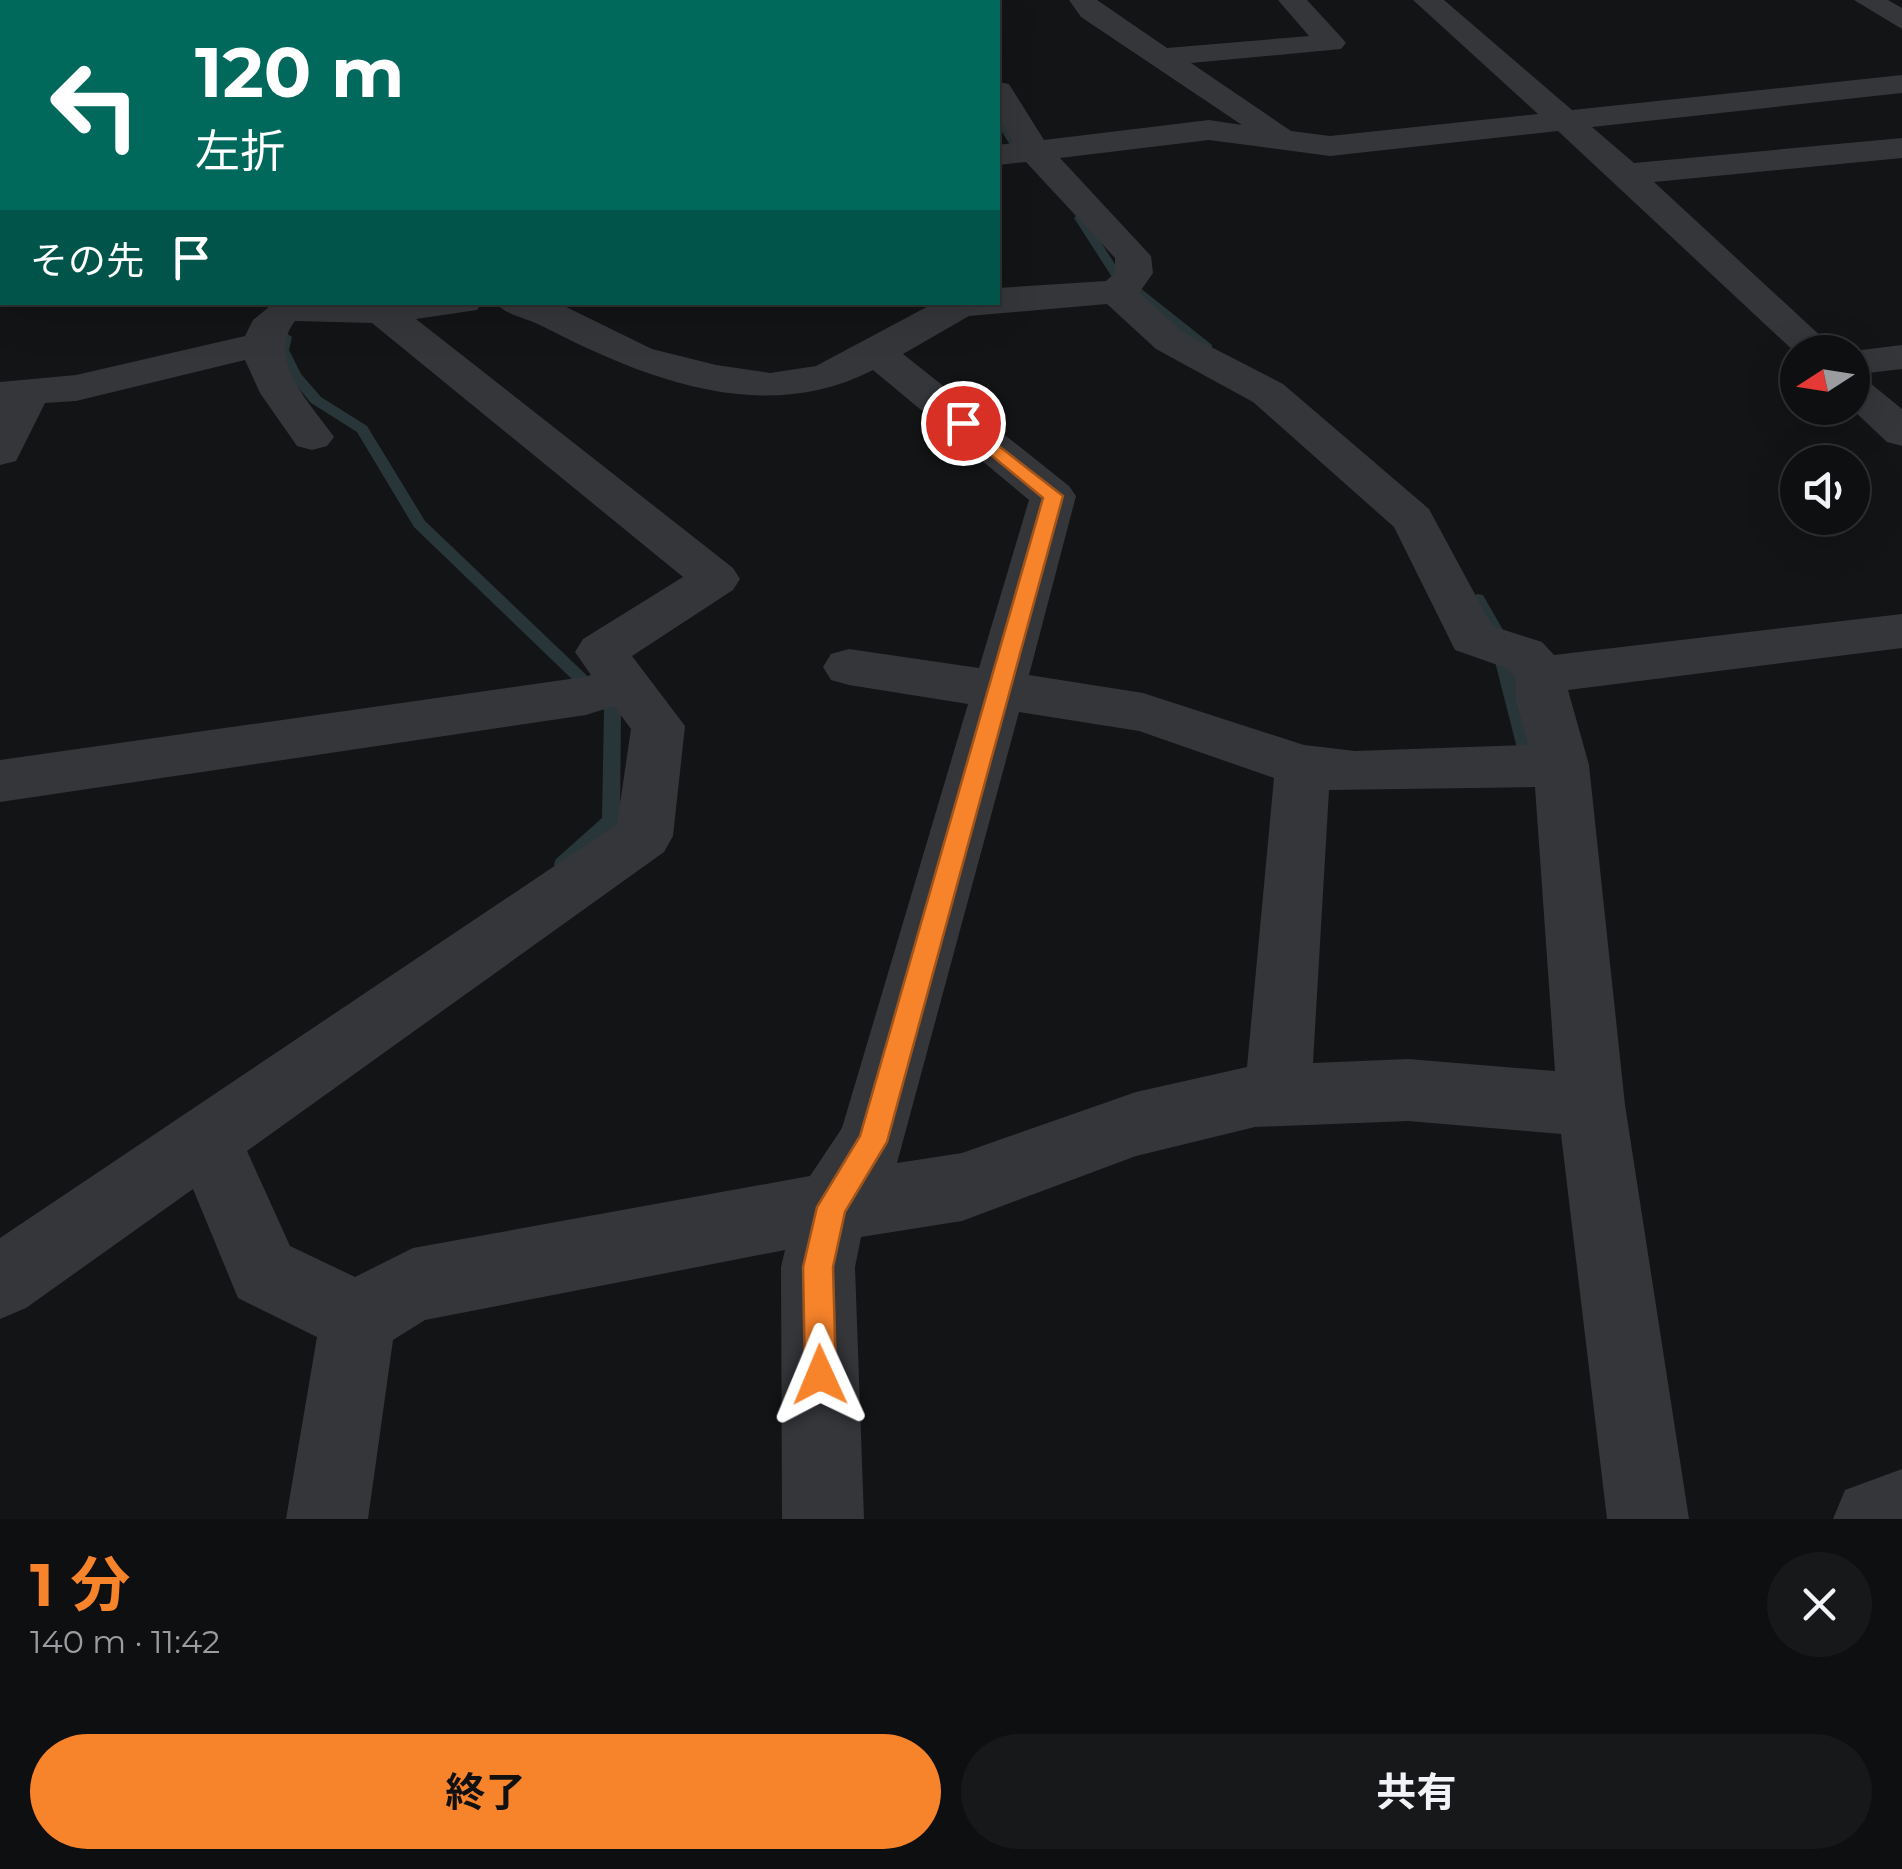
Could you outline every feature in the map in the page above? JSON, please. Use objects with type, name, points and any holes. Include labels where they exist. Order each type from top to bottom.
[{"type":"street","points":[[1084,0],[1091,11],[1287,140]]},
{"type":"street","points":[[1161,57],[1330,43],[1292,0]]},
{"type":"street","points":[[1427,0],[1626,174],[1800,335]]},
{"type":"street","points":[[1868,0],[1902,20]]},
{"type":"street","points":[[1017,152],[1210,130],[1330,146],[1902,84]]},
{"type":"street","points":[[1000,97],[1017,152],[1133,256],[1137,270],[1124,286],[1000,300]]},
{"type":"street","points":[[1626,174],[1902,148]]},
{"type":"street","points":[[1124,286],[1170,340],[1268,393],[1413,519],[1474,638],[1513,656],[1902,631]]},
{"type":"street","points":[[312,437],[270,372],[260,344],[267,324],[301,307],[382,312],[438,305]]},
{"type":"street","points":[[528,305],[590,339],[650,363],[776,386],[813,381],[973,305]]},
{"type":"street","points":[[382,312],[716,579],[601,652],[605,690]]},
{"type":"street","points":[[0,452],[15,394],[159,372],[260,344]]},
{"type":"street","points":[[824,1519],[818,1267],[831,1207],[872,1142],[1053,496],[873,350]]},
{"type":"street","points":[[1870,362],[1902,358]]},
{"type":"street","points":[[1870,403],[1902,433]]},
{"type":"street","points":[[1513,656],[1542,700],[1543,766],[1575,1104],[1648,1519]]},
{"type":"street","points":[[849,667],[1143,712],[1303,766],[1354,772],[1543,766]]},
{"type":"street","points":[[0,781],[605,690],[658,726],[644,836],[0,1282]]},
{"type":"street","points":[[1278,1094],[1303,766]]},
{"type":"street","points":[[358,1318],[413,1285],[831,1207],[962,1187],[1136,1124],[1278,1094],[1408,1090],[1575,1104]]},
{"type":"street","points":[[208,1140],[264,1272],[358,1318]]},
{"type":"street","points":[[327,1519],[358,1318]]},
{"type":"street","points":[[1874,1519],[1902,1510]]},
{"type":"waterway","points":[[1000,121],[1024,160]]},
{"type":"waterway","points":[[1080,218],[1116,274],[1207,348]]},
{"type":"waterway","points":[[286,337],[283,350],[295,375],[316,400],[362,429],[419,524],[613,708],[611,821],[563,864]]},
{"type":"waterway","points":[[1477,599],[1495,630],[1531,768]]},
{"type":"route","points":[[820,1375],[818,1267],[831,1207],[872,1142],[1053,496],[963,423]]}]
